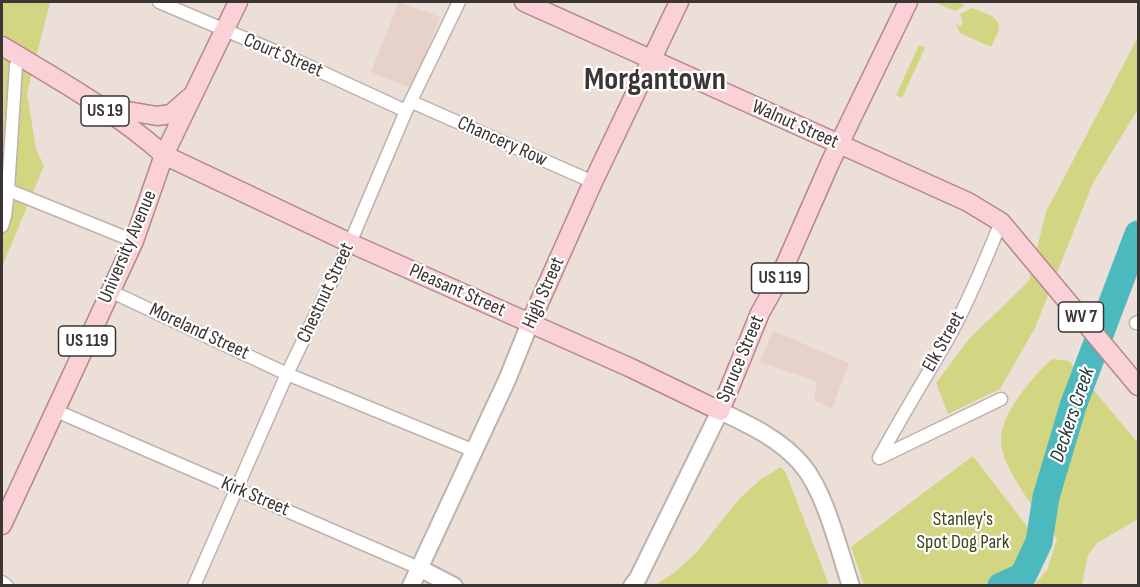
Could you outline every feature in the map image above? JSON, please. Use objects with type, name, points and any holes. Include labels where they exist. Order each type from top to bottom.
[{"type":"main road","name":"University Avenue","points":[[2,525],[134,241],[164,155],[197,91],[238,2]]},
{"type":"main road","name":"Walnut Street","points":[[524,2],[968,202],[1001,222],[1138,386]]},
{"type":"main road","name":"High Street","points":[[530,323],[593,182],[678,2]]},
{"type":"main road","name":"Spruce Street","points":[[720,411],[760,313],[779,279],[871,75],[908,2]]},
{"type":"main road","name":"Pleasant Street","points":[[2,46],[99,106],[150,142],[164,155],[350,243],[631,368],[720,411]]},
{"type":"main road","points":[[99,106],[157,116],[171,114],[197,91]]},
{"type":"street","name":"Court Street","points":[[159,2],[409,106]]},
{"type":"street","name":"Chestnut Street","points":[[194,585],[287,374],[350,243],[409,106],[459,2]]},
{"type":"street","points":[[2,226],[8,190],[16,65]]},
{"type":"street","name":"Chancery Row","points":[[409,106],[593,182]]},
{"type":"street","points":[[8,190],[134,241]]},
{"type":"street","name":"Elk Street","points":[[1001,222],[976,283],[949,336],[912,396],[879,458],[1001,399]]},
{"type":"street","name":"Moreland Street","points":[[110,291],[287,374],[472,450]]},
{"type":"street","name":"High Street","points":[[411,585],[472,450],[505,384],[530,323]]},
{"type":"street","name":"Kirk Street","points":[[54,410],[454,585]]},
{"type":"street","name":"Pleasant Street","points":[[720,411],[750,425],[781,444],[804,467],[821,498],[851,585]]},
{"type":"street","name":"Spruce Street","points":[[632,585],[638,578],[720,411]]},
{"type":"street","points":[[2,582],[7,585]]},
{"type":"shaded area","points":[[399,2],[440,17],[412,88],[371,72]]},
{"type":"shaded area","points":[[773,331],[849,363],[832,409],[814,400],[817,381],[760,362]]},
{"type":"green space","points":[[2,2],[50,2],[27,93],[36,149],[44,166],[2,267]]},
{"type":"green space","points":[[934,2],[958,2],[965,5],[955,11]]},
{"type":"green space","points":[[972,8],[992,16],[998,22],[999,30],[991,47],[960,33],[956,24],[960,26],[963,23],[960,14]]},
{"type":"green space","points":[[1138,37],[1138,109],[1093,183],[1035,328],[1000,389],[948,414],[936,383],[969,339],[1029,281],[1046,212]]},
{"type":"green space","points":[[919,45],[925,48],[902,98],[896,95]]},
{"type":"green space","points":[[1052,359],[1069,361],[1138,443],[1138,519],[1097,543],[1088,555],[1082,585],[1034,585],[1047,570],[1057,539],[1022,491],[1002,451],[1003,429],[1013,406],[1036,375]]},
{"type":"green space","name":"Stanley's Spot Dog Park","points":[[973,456],[1039,542],[1023,576],[996,585],[864,585],[851,547]]},
{"type":"green space","points":[[781,467],[786,473],[829,585],[655,585],[674,573],[697,552],[738,500],[761,479]]},
{"type":"waterway","name":"Deckers Creek","points":[[1001,586],[1023,576],[1039,542],[1046,497],[1073,406],[1138,234]]},
{"type":"district","name":"Morgantown","points":[[655,81]]}]
